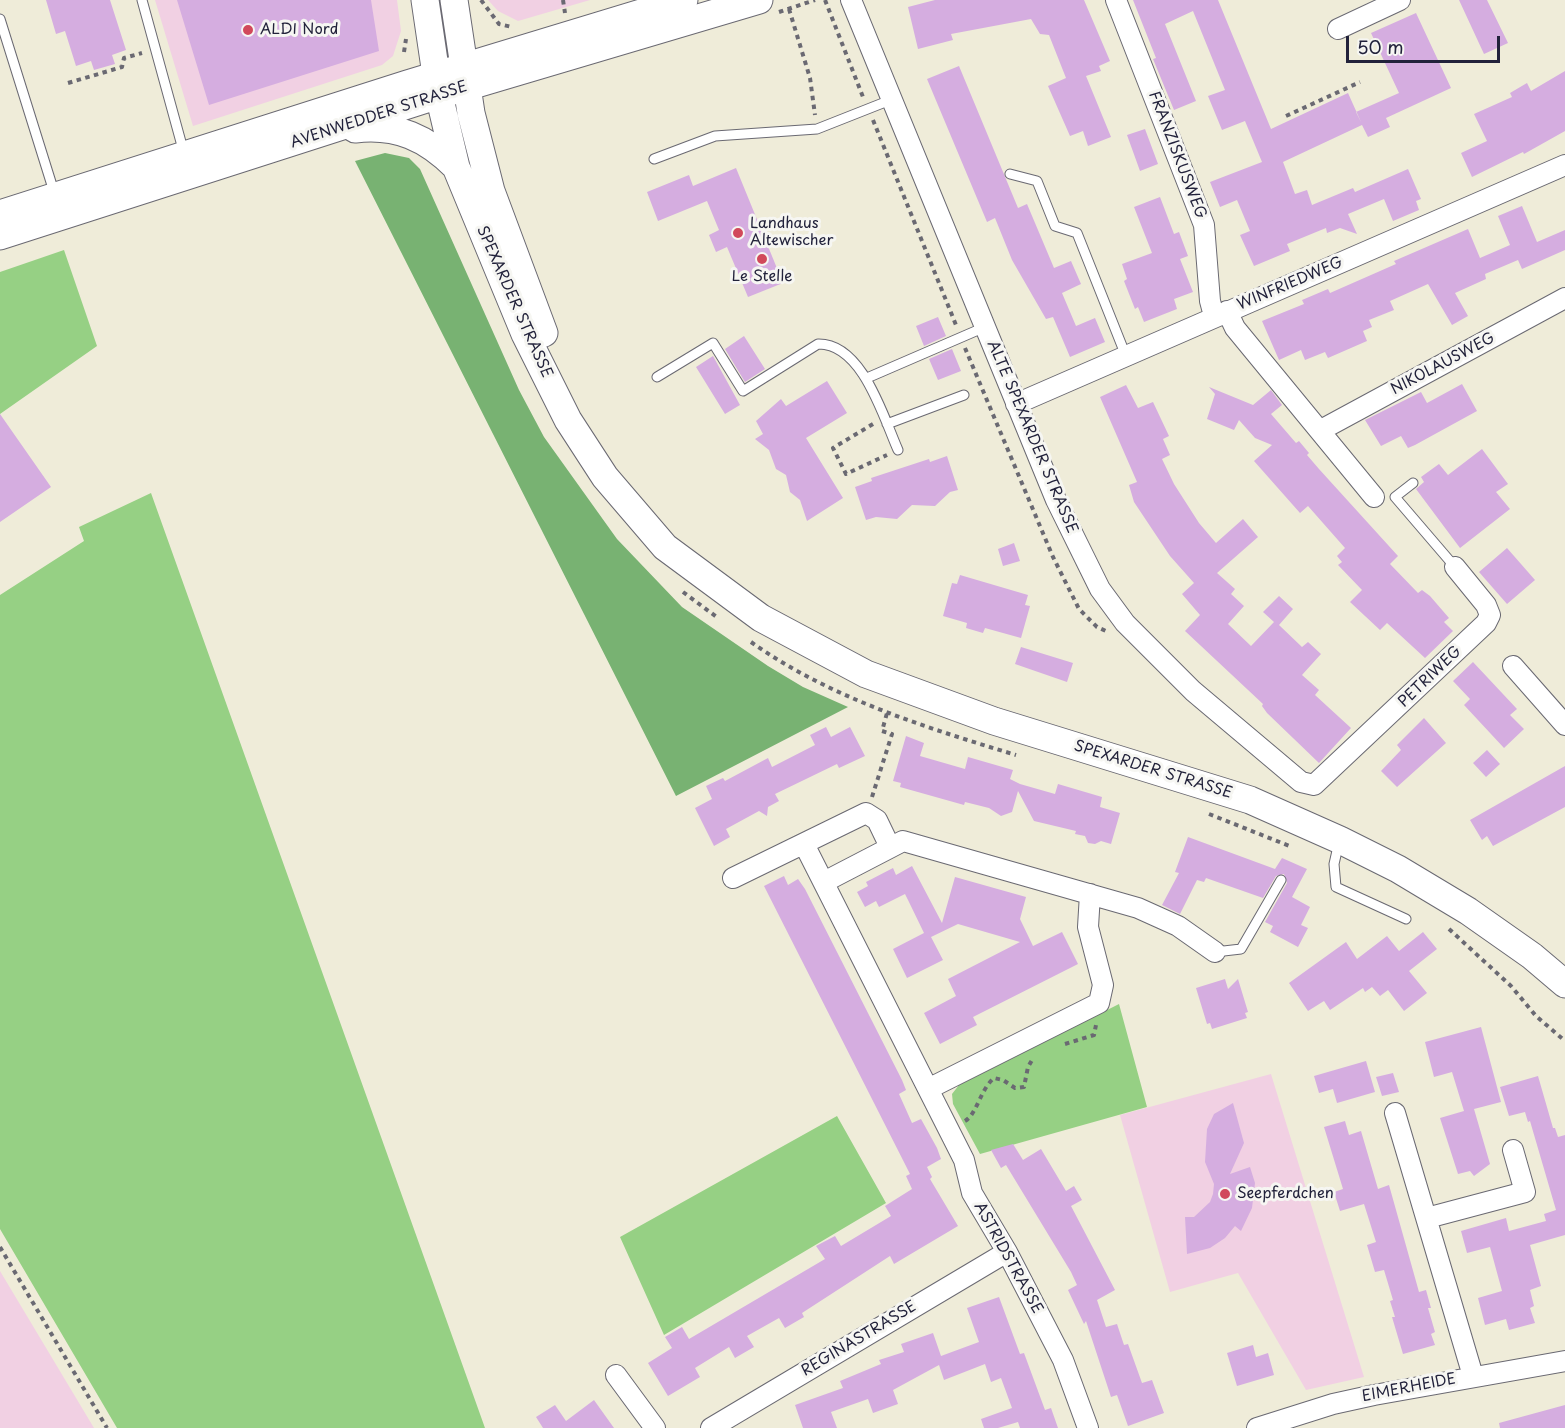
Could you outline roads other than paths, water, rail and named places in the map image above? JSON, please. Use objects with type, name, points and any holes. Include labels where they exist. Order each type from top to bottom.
[{"type":"main road","name":"SPEXARDER STRASSE","points":[[425,0],[437,85],[456,166],[525,334],[568,420],[605,477],[665,546],[761,618],[834,659],[875,678],[994,721],[1250,800],[1337,852],[1398,869],[1468,911],[1565,984]]},
{"type":"main road","name":"SPEXARDER STRASSE","points":[[454,0],[471,113],[491,191],[541,328],[586,416],[619,465],[726,590]]},
{"type":"main road","name":"AVENWEDDER STRASSE","points":[[0,236],[59,207],[466,76],[684,0]]},
{"type":"main road","name":"AVENWEDDER STRASSE","points":[[466,76],[759,0]]},
{"type":"main road","name":"AVENWEDDER STRASSE","points":[[188,166],[319,134],[437,85]]},
{"type":"main road","points":[[319,134],[365,128],[403,130],[418,136],[456,166]]},
{"type":"main road","name":"AVENWEDDER STRASSE","points":[[0,214],[59,207]]},
{"type":"street","name":"ALTE SPEXARDER STRASSE","points":[[851,0],[1056,500],[1100,589],[1125,623],[1193,692],[1301,782],[1314,785],[1324,778]]},
{"type":"street","name":"FRANZISKUSWEG","points":[[1116,0],[1204,225],[1210,301],[1221,313]]},
{"type":"street","points":[[1338,29],[1400,0]]},
{"type":"street","name":"WINFRIEDWEG","points":[[1016,404],[1565,165]]},
{"type":"street","name":"NIKOLAUSWEG","points":[[1321,430],[1565,298]]},
{"type":"street","points":[[1221,313],[1321,430],[1374,497]]},
{"type":"street","name":"PETRIWEG","points":[[1324,778],[1486,623],[1490,615],[1486,605],[1455,567]]},
{"type":"street","points":[[1513,666],[1565,725]]},
{"type":"street","points":[[733,878],[866,813],[877,820],[890,848]]},
{"type":"street","points":[[824,882],[903,841],[1137,908],[1178,926],[1215,952]]},
{"type":"street","name":"ASTRIDSTRASSE","points":[[804,844],[964,1160],[972,1193],[1008,1252],[1063,1360],[1088,1428]]},
{"type":"street","points":[[928,1089],[1099,1003],[1103,985],[1088,927],[1090,894]]},
{"type":"street","points":[[1395,1113],[1473,1376]]},
{"type":"street","points":[[1427,1218],[1525,1192],[1513,1150]]},
{"type":"street","name":"REGINASTRASSE","points":[[711,1428],[1008,1252]]},
{"type":"street","name":"EIMERHEIDE","points":[[1257,1428],[1333,1404],[1473,1376],[1565,1361]]},
{"type":"street","points":[[616,1375],[655,1428]]},
{"type":"lane","points":[[142,0],[188,166]]},
{"type":"lane","points":[[0,19],[59,207]]},
{"type":"lane","points":[[654,159],[714,136],[817,129],[893,99]]},
{"type":"lane","points":[[1010,174],[1037,181],[1055,226],[1077,233],[1126,356]]},
{"type":"lane","points":[[867,378],[985,327]]},
{"type":"lane","points":[[657,377],[713,344],[743,391],[818,344],[829,344],[841,349],[867,378],[898,450]]},
{"type":"lane","points":[[885,421],[963,395]]},
{"type":"lane","points":[[1413,483],[1395,497],[1455,567]]},
{"type":"lane","points":[[1337,852],[1336,887],[1406,919]]},
{"type":"lane","points":[[1215,952],[1241,949],[1281,880]]},
{"type":"place","name":"ALDI Nord","points":[[248,30]]},
{"type":"place","name":"Landhaus Altewischer","points":[[738,233]]},
{"type":"place","name":"Le Stelle","points":[[762,259]]},
{"type":"place","name":"Seepferdchen","points":[[1225,1194]]}]
